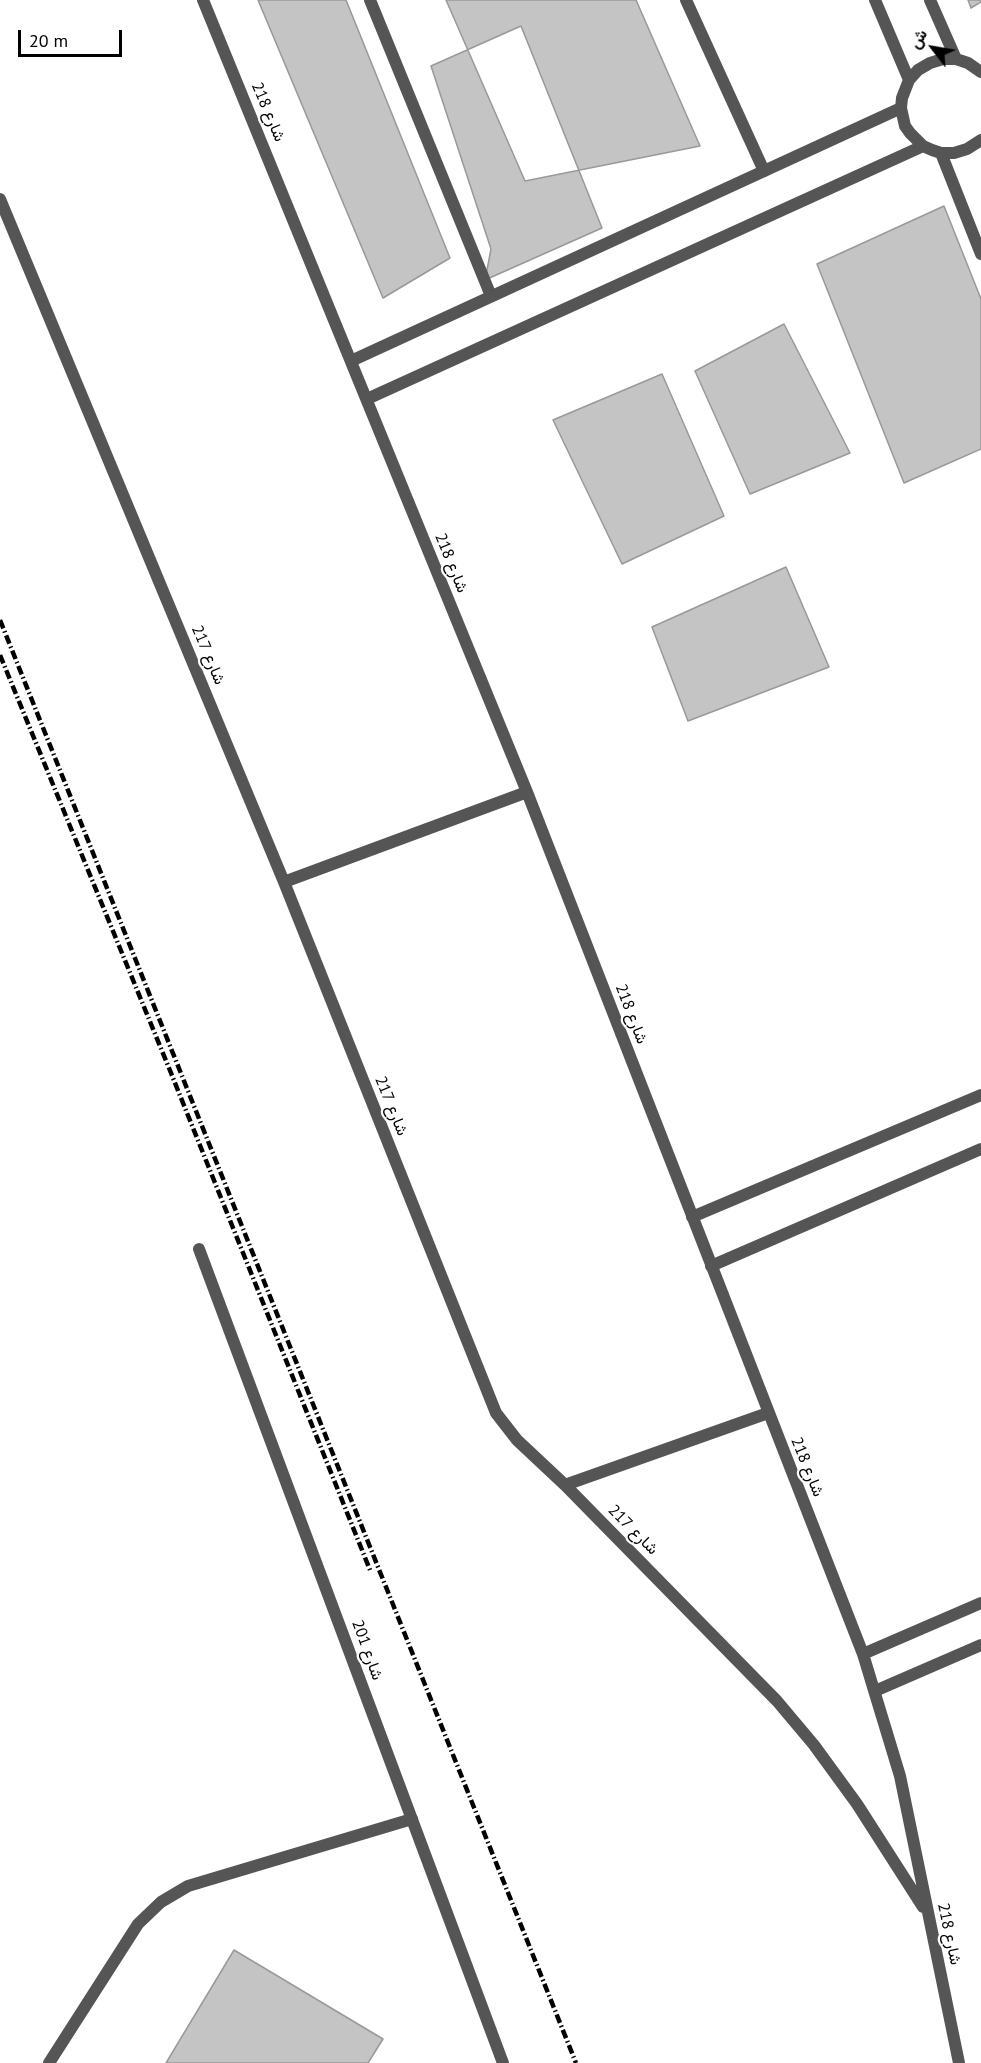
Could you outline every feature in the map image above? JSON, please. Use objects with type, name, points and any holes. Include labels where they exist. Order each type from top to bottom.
[{"type":"street","name":"شارع 218","points":[[203,0],[527,792],[864,1654],[900,1776],[959,2063]]},
{"type":"street","points":[[370,0],[491,296]]},
{"type":"street","points":[[686,0],[764,171]]},
{"type":"street","points":[[875,0],[909,80]]},
{"type":"street","points":[[930,0],[956,59]]},
{"type":"street","points":[[980,70],[956,59],[943,59],[930,63],[918,70],[909,80],[901,108],[905,126],[923,146],[941,153],[967,149],[981,140]]},
{"type":"street","points":[[351,361],[901,108]]},
{"type":"street","points":[[367,399],[923,146]]},
{"type":"street","points":[[941,153],[981,254]]},
{"type":"street","name":"شارع 217","points":[[0,199],[284,882],[496,1413],[517,1440],[565,1485],[777,1701],[814,1745],[857,1804],[927,1913]]},
{"type":"street","points":[[284,882],[527,792]]},
{"type":"street","points":[[692,1217],[981,1095]]},
{"type":"street","points":[[711,1266],[981,1149]]},
{"type":"street","name":"شارع 201","points":[[199,1249],[503,2063]]},
{"type":"street","points":[[565,1485],[768,1413]]},
{"type":"street","points":[[864,1654],[981,1603]]},
{"type":"street","points":[[875,1691],[981,1645]]},
{"type":"street","points":[[50,2063],[138,1924],[161,1902],[188,1886],[412,1819]]},
{"type":"building","points":[[258,0],[346,0],[450,258],[383,298]]},
{"type":"building","points":[[446,0],[636,0],[700,146],[525,181]]},
{"type":"building","points":[[968,0],[981,0],[981,2],[971,8]]},
{"type":"building","points":[[521,26],[602,228],[485,280],[491,249],[431,66]]},
{"type":"building","points":[[944,206],[981,299],[981,449],[904,483],[817,264]]},
{"type":"building","points":[[784,324],[850,453],[750,494],[695,371]]},
{"type":"building","points":[[662,374],[724,516],[622,564],[553,420]]},
{"type":"building","points":[[786,567],[829,667],[688,721],[652,627]]},
{"type":"building","points":[[234,1950],[383,2039],[368,2063],[166,2063]]},
{"type":"railway","points":[[0,620],[576,2063]]},
{"type":"railway","points":[[0,655],[169,1068],[370,1570]]}]
